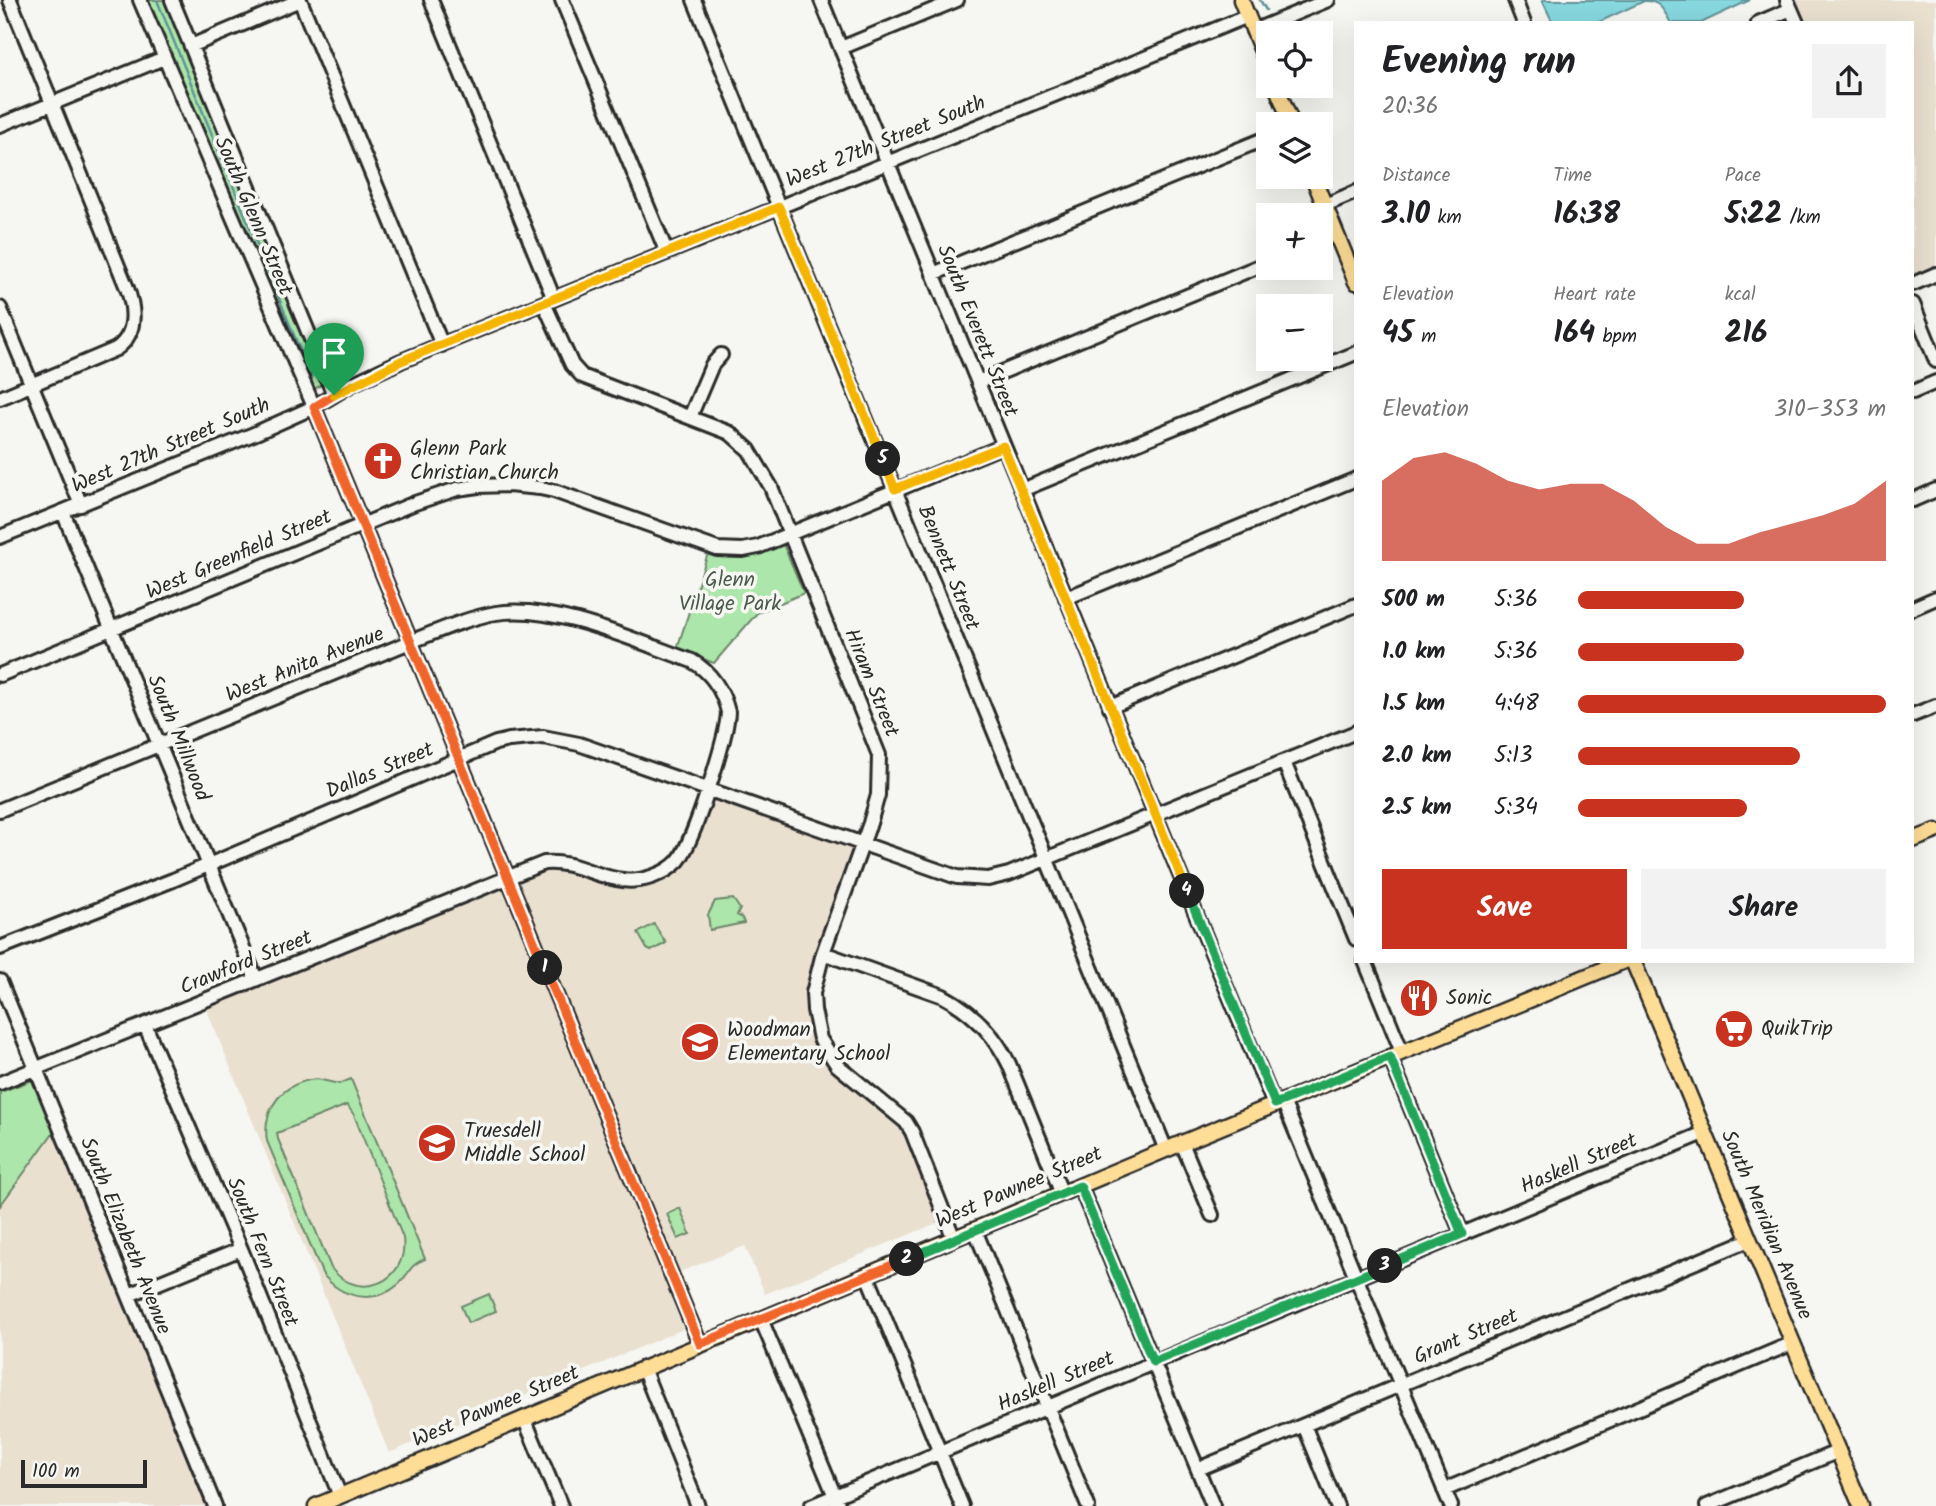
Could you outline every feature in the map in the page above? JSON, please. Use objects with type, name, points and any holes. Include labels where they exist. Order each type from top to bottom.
[{"type":"main road","points":[[1241,0],[1256,38]]},
{"type":"main road","points":[[1333,226],[1354,277]]},
{"type":"main road","points":[[1914,840],[1936,831]]},
{"type":"main road","name":"West Pawnee Street","points":[[316,1506],[1619,963]]},
{"type":"main road","name":"South Meridian Avenue","points":[[1634,963],[1861,1506]]},
{"type":"street","points":[[0,398],[107,354],[122,345],[134,320],[134,305],[10,0]]},
{"type":"street","name":"South Glenn Street","points":[[140,0],[314,407],[458,759]]},
{"type":"street","points":[[172,0],[334,395]]},
{"type":"street","points":[[191,46],[300,0],[442,345]]},
{"type":"street","name":"Hiram Street","points":[[431,0],[572,365],[582,376],[730,433],[749,450],[771,488],[879,755],[878,795],[823,953],[813,993],[820,1038],[837,1065],[906,1122],[954,1239]]},
{"type":"street","points":[[562,0],[667,253]]},
{"type":"street","name":"Bennett Street","points":[[694,0],[1166,1150]]},
{"type":"street","name":"South Everett Street","points":[[821,0],[1110,707],[1356,1278],[1451,1506]]},
{"type":"street","points":[[841,48],[957,0]]},
{"type":"street","points":[[1253,31],[1328,0]]},
{"type":"street","points":[[1515,0],[1523,21]]},
{"type":"street","points":[[1761,21],[1789,5],[1796,21]]},
{"type":"street","name":"West 27th Street South","points":[[0,537],[314,407],[401,361],[1248,16]]},
{"type":"street","points":[[0,125],[164,58]]},
{"type":"street","points":[[933,275],[1256,142]]},
{"type":"street","points":[[1330,203],[1354,193]]},
{"type":"street","points":[[978,382],[1256,267]]},
{"type":"street","points":[[1914,284],[1936,274]]},
{"type":"street","points":[[1914,306],[1936,361]]},
{"type":"street","points":[[0,308],[81,505]]},
{"type":"street","points":[[1022,490],[1354,354]]},
{"type":"street","points":[[690,416],[712,365],[722,355]]},
{"type":"street","points":[[1914,392],[1936,382]]},
{"type":"street","name":"West Greenfield Street","points":[[0,675],[362,525],[457,489],[508,485],[554,491],[717,549],[743,550],[758,547],[1003,446]]},
{"type":"street","points":[[1066,598],[1354,480]]},
{"type":"street","points":[[1914,500],[1936,490]]},
{"type":"street","name":"South Millwood","points":[[63,512],[256,979]]},
{"type":"street","points":[[1914,608],[1936,598]]},
{"type":"street","points":[[1110,707],[1354,606]]},
{"type":"street","name":"West Anita Avenue","points":[[0,810],[474,618],[529,611],[566,618],[692,660],[704,668],[726,703],[728,721],[688,846],[676,863],[661,873],[625,881],[574,865],[554,862],[507,877]]},
{"type":"street","points":[[1914,715],[1936,706]]},
{"type":"street","name":"Dallas Street","points":[[0,948],[209,865],[509,740],[556,738],[591,748],[862,844],[966,878],[988,879],[1047,859],[1354,733]]},
{"type":"street","points":[[458,759],[700,1344]]},
{"type":"street","points":[[1284,762],[1354,934]]},
{"type":"street","name":"Crawford Street","points":[[0,1083],[507,877]]},
{"type":"street","points":[[823,953],[943,996],[961,1006],[982,1024],[1004,1054],[1062,1194]]},
{"type":"street","points":[[1366,963],[1462,1234]]},
{"type":"street","name":"South Elizabeth Avenue","points":[[0,981],[215,1506]]},
{"type":"street","name":"South Fern Street","points":[[145,1025],[241,1249],[340,1496]]},
{"type":"street","name":"Haskell Street","points":[[811,1506],[837,1501],[940,1452],[1704,1133]]},
{"type":"street","points":[[1182,1143],[1212,1215]]},
{"type":"street","points":[[1080,1186],[1213,1506]]},
{"type":"street","points":[[975,1230],[1088,1506]]},
{"type":"street","name":"Grant Street","points":[[1198,1469],[1749,1240]]},
{"type":"street","points":[[129,1295],[241,1249]]},
{"type":"street","points":[[867,1275],[962,1506]]},
{"type":"street","points":[[761,1319],[837,1501]]},
{"type":"street","points":[[1444,1490],[1793,1343]]},
{"type":"street","points":[[643,1368],[698,1506]]},
{"type":"street","points":[[524,1418],[561,1506]]},
{"type":"street","points":[[1304,1425],[1338,1506]]},
{"type":"street","points":[[1707,1506],[1839,1451]]},
{"type":"shaded area","points":[[1788,0],[1936,0],[1936,274],[1914,284],[1914,21],[1796,21]]},
{"type":"shaded area","name":"Woodman Elementary School","points":[[716,799],[851,846],[854,850],[808,986],[813,1034],[820,1051],[838,1075],[896,1121],[905,1132],[942,1221],[765,1294],[745,1246],[677,1273],[518,883],[522,877],[550,867],[660,879],[709,803]]},
{"type":"shaded area","name":"Truesdell Middle School","points":[[499,886],[507,888],[671,1289],[671,1299],[683,1329],[389,1453],[206,1008]]},
{"type":"shaded area","points":[[55,1130],[209,1506],[0,1506],[0,1206]]},
{"type":"green space","points":[[147,0],[167,0],[322,380],[322,385],[312,390]]},
{"type":"green space","name":"Glenn Village Park","points":[[783,544],[804,593],[757,613],[714,663],[677,649],[708,553],[738,558]]},
{"type":"green space","points":[[733,899],[740,909],[737,915],[744,923],[710,930],[708,915],[715,901]]},
{"type":"green space","points":[[654,924],[666,943],[651,951],[638,933]]},
{"type":"green space","points":[[317,1079],[339,1084],[351,1079],[425,1259],[413,1267],[399,1284],[379,1295],[368,1297],[348,1293],[329,1282],[322,1273],[267,1141],[268,1118],[277,1099],[294,1085]],"holes":[[[347,1105],[354,1115],[403,1238],[403,1253],[398,1266],[390,1276],[379,1283],[367,1285],[342,1279],[331,1268],[277,1133]]]},
{"type":"green space","points":[[33,1080],[55,1130],[0,1206],[0,1092]]},
{"type":"green space","points":[[680,1208],[690,1234],[678,1239],[667,1214]]},
{"type":"green space","points":[[489,1294],[496,1311],[468,1323],[461,1306]]},
{"type":"water","points":[[1542,0],[1750,0],[1705,21],[1670,21],[1658,4],[1644,1],[1601,21],[1552,21]]},
{"type":"waterway","points":[[157,0],[312,379]]},
{"type":"waterway","points":[[1260,0],[1266,10]]},
{"type":"place","name":"Glenn Park Christian Church","points":[[383,461]]},
{"type":"place","name":"Sonic","points":[[1419,998]]},
{"type":"place","name":"QuikTrip","points":[[1734,1029]]},
{"type":"place","name":"Woodman Elementary School","points":[[700,1042]]},
{"type":"place","name":"Truesdell Middle School","points":[[437,1143]]},
{"type":"route","points":[[779,207],[895,489],[1003,446],[1275,1104],[1390,1057],[1462,1234],[1153,1362],[1080,1186],[700,1344],[314,407],[334,395],[401,361],[779,207]]}]
